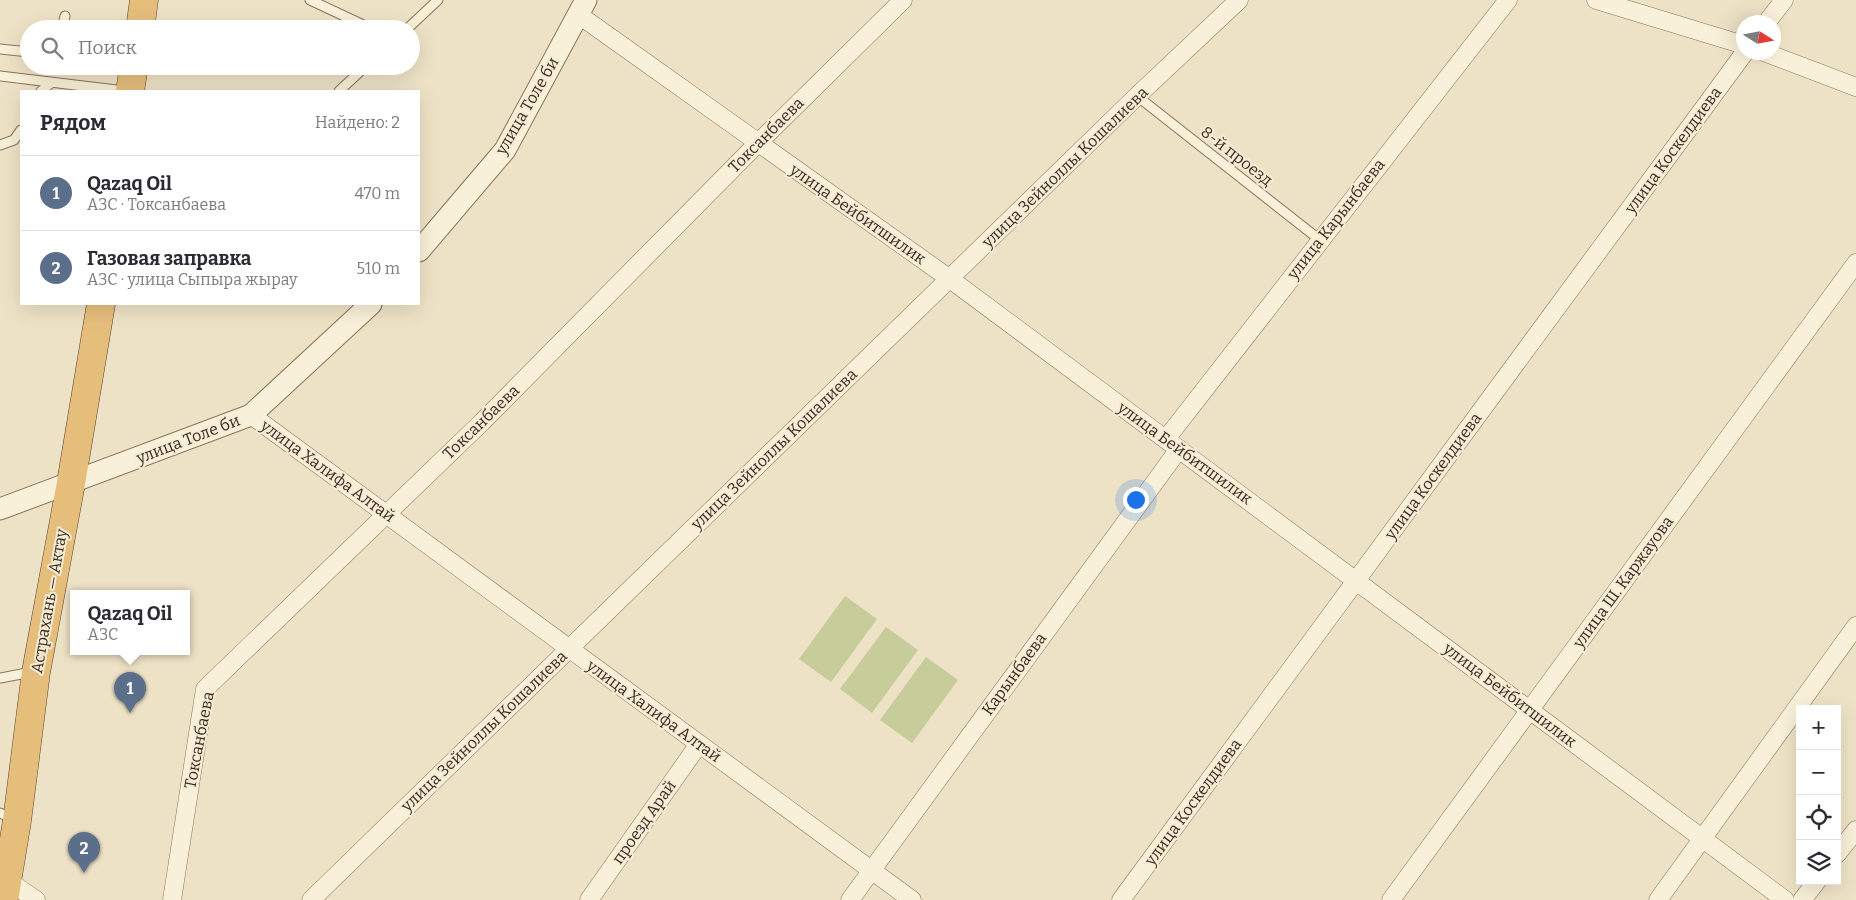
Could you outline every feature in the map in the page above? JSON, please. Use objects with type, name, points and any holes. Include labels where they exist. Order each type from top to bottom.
[{"type":"highway","points":[[141,20],[144,0]]},
{"type":"highway","points":[[130,90],[133,75]]},
{"type":"highway","name":"Астрахань — Актау","points":[[6,890],[9,817],[71,483],[101,305]]},
{"type":"street","name":"Токсанбаева","points":[[172,900],[205,689],[482,422],[758,143],[903,0]]},
{"type":"street","name":"улица Зейноллы Кошалиева","points":[[311,900],[1137,96],[1240,0]]},
{"type":"street","name":"улица Карынбаева","points":[[1172,444],[1320,240],[1508,0]]},
{"type":"street","points":[[1596,0],[1736,43]]},
{"type":"street","points":[[1772,15],[1784,0]]},
{"type":"street","name":"улица Бейбитшилик","points":[[582,8],[758,143],[950,279],[1785,900]]},
{"type":"street","name":"улица Толе би","points":[[420,251],[505,150],[582,8]]},
{"type":"street","points":[[1781,58],[1856,87]]},
{"type":"street","name":"улица Коскелдиева","points":[[1120,900],[1739,60]]},
{"type":"street","name":"улица Ш. Каржауова","points":[[1390,900],[1856,263]]},
{"type":"street","name":"улица Толе би","points":[[0,509],[251,415],[370,305]]},
{"type":"street","name":"улица Халифа Алтай","points":[[251,415],[912,900]]},
{"type":"street","name":"Карынбаева","points":[[850,900],[1172,444]]},
{"type":"street","points":[[1658,900],[1856,626]]},
{"type":"street","name":"проезд Арай","points":[[589,900],[699,744]]},
{"type":"street","points":[[1841,849],[1856,830]]},
{"type":"street","points":[[1802,900],[1814,885]]},
{"type":"street","points":[[6,890],[36,900]]},
{"type":"lane","points":[[310,0],[353,20]]},
{"type":"lane","points":[[417,20],[438,0]]},
{"type":"lane","points":[[64,20],[65,16]]},
{"type":"lane","points":[[0,49],[20,51]]},
{"type":"lane","points":[[340,90],[356,75]]},
{"type":"lane","points":[[0,76],[116,90]]},
{"type":"lane","points":[[42,90],[51,83]]},
{"type":"lane","name":"8-й проезд","points":[[1137,96],[1320,240]]},
{"type":"lane","points":[[0,145],[14,140],[20,131]]},
{"type":"lane","points":[[0,678],[36,672]]},
{"type":"green space","points":[[845,596],[877,619],[831,682],[799,659]]},
{"type":"green space","points":[[886,627],[918,650],[872,713],[840,689]]},
{"type":"green space","points":[[926,657],[958,680],[912,743],[880,720]]},
{"type":"place","name":"Qazaq Oil","points":[[130,713]]},
{"type":"place","name":"Газовая заправка","points":[[84,873]]}]
